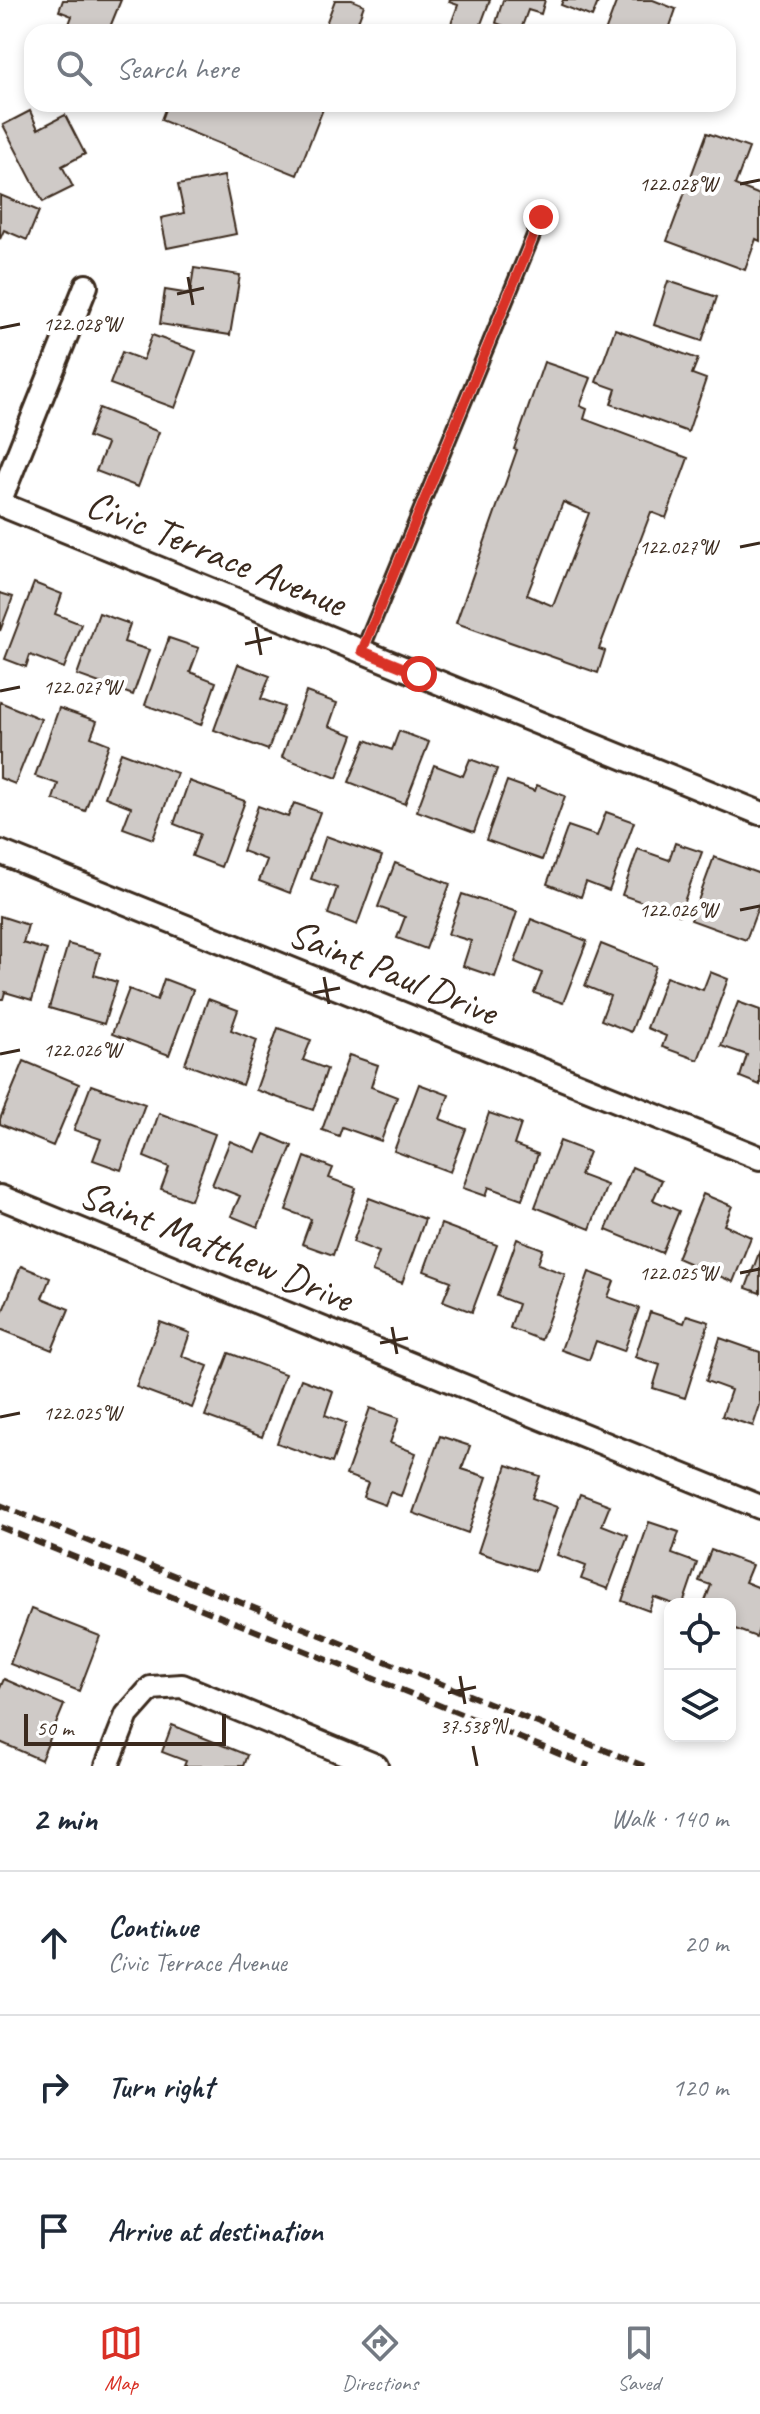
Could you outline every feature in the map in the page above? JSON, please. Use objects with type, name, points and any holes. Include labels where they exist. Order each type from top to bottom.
[{"type":"street","points":[[0,502],[86,286]]},
{"type":"street","name":"Civic Terrace Avenue","points":[[0,502],[760,813]]},
{"type":"street","name":"Saint Paul Drive","points":[[0,852],[760,1158]]},
{"type":"street","name":"Saint Matthew Drive","points":[[0,1197],[760,1507]]},
{"type":"street","points":[[107,1766],[127,1715],[151,1688],[182,1686],[376,1766]]},
{"type":"lane","points":[[362,651],[541,217]]},
{"type":"building","points":[[63,0],[121,0],[111,24],[69,24],[72,16],[59,11]]},
{"type":"building","points":[[335,0],[352,0],[364,5],[357,24],[326,24]]},
{"type":"building","points":[[490,0],[481,24],[451,24],[458,5],[449,2]]},
{"type":"building","points":[[503,0],[545,0],[541,14],[528,10],[523,24],[496,23]]},
{"type":"building","points":[[563,0],[599,0],[592,17],[561,5]]},
{"type":"building","points":[[617,0],[653,0],[676,9],[671,24],[608,24]]},
{"type":"building","points":[[30,112],[38,129],[65,115],[85,154],[62,166],[73,187],[43,202],[3,125]]},
{"type":"building","points":[[164,112],[322,112],[297,175],[161,120]]},
{"type":"building","points":[[707,133],[749,148],[735,185],[760,195],[760,241],[756,239],[745,270],[667,241]]},
{"type":"building","points":[[224,176],[236,234],[167,248],[161,218],[184,213],[178,185]]},
{"type":"building","points":[[0,195],[39,211],[27,240],[4,230],[0,239]]},
{"type":"building","points":[[194,268],[240,275],[230,335],[160,324],[165,290],[190,294]]},
{"type":"building","points":[[668,281],[717,297],[702,341],[654,325]]},
{"type":"building","points":[[615,329],[698,359],[692,374],[706,379],[688,432],[611,404],[616,389],[596,382]]},
{"type":"building","points":[[152,335],[196,351],[175,408],[110,384],[122,352],[143,360]]},
{"type":"building","points":[[544,362],[591,378],[580,406],[587,409],[584,419],[688,458],[666,518],[651,512],[599,649],[605,651],[598,673],[456,623],[517,450],[514,449]],"holes":[[[563,502],[589,513],[553,606],[527,595]]]},
{"type":"building","points":[[99,408],[159,432],[138,487],[96,471],[107,444],[88,437]]},
{"type":"building","points":[[34,583],[62,594],[55,614],[81,624],[64,668],[30,655],[26,667],[5,659]]},
{"type":"building","points":[[0,593],[13,597],[0,631]]},
{"type":"building","points":[[99,613],[130,624],[124,642],[149,650],[133,695],[77,675]]},
{"type":"building","points":[[169,638],[199,648],[190,672],[216,682],[201,725],[145,705]]},
{"type":"building","points":[[238,664],[270,676],[261,699],[284,707],[268,750],[214,730]]},
{"type":"building","points":[[306,692],[337,703],[329,726],[353,735],[337,778],[282,757]]},
{"type":"building","points":[[0,702],[41,719],[15,784],[0,778]]},
{"type":"building","points":[[59,708],[97,721],[91,737],[109,744],[85,811],[53,799],[58,784],[35,776]]},
{"type":"building","points":[[399,731],[429,742],[405,804],[349,782],[366,740],[392,750]]},
{"type":"building","points":[[121,752],[177,773],[153,839],[123,828],[131,807],[105,797]]},
{"type":"building","points":[[470,759],[497,769],[474,832],[417,811],[434,765],[463,776]]},
{"type":"building","points":[[189,781],[245,801],[221,867],[192,856],[200,834],[174,824]]},
{"type":"building","points":[[507,781],[535,791],[537,785],[565,796],[542,860],[486,840]]},
{"type":"building","points":[[294,803],[320,812],[290,893],[259,881],[267,860],[242,851],[258,806],[288,817]]},
{"type":"building","points":[[606,812],[634,822],[609,891],[586,882],[581,897],[547,884],[568,826],[597,836]]},
{"type":"building","points":[[326,836],[382,856],[357,925],[328,914],[337,888],[311,879]]},
{"type":"building","points":[[675,843],[702,852],[679,915],[622,895],[638,849],[669,860]]},
{"type":"building","points":[[714,857],[760,874],[760,902],[746,940],[691,920]]},
{"type":"building","points":[[395,863],[450,884],[426,949],[397,938],[405,917],[378,907]]},
{"type":"building","points":[[462,894],[517,912],[495,977],[463,966],[471,941],[448,934]]},
{"type":"building","points":[[0,916],[28,925],[23,943],[47,950],[32,1000],[5,992],[3,999],[0,999]]},
{"type":"building","points":[[531,919],[587,941],[563,1003],[534,993],[542,973],[515,962]]},
{"type":"building","points":[[68,944],[100,953],[94,975],[117,982],[104,1024],[49,1008]]},
{"type":"building","points":[[601,944],[656,966],[631,1032],[601,1020],[610,996],[585,986]]},
{"type":"building","points":[[710,972],[728,979],[698,1060],[662,1047],[666,1036],[647,1028],[666,977],[703,990]]},
{"type":"building","points":[[164,979],[193,990],[169,1055],[112,1034],[129,989],[157,1000]]},
{"type":"building","points":[[208,999],[238,1010],[231,1030],[257,1040],[242,1085],[185,1064]]},
{"type":"building","points":[[738,1002],[760,1010],[760,1085],[740,1077],[747,1055],[721,1046]]},
{"type":"building","points":[[278,1028],[311,1040],[303,1060],[327,1069],[313,1110],[256,1090]]},
{"type":"building","points":[[349,1055],[378,1065],[371,1087],[397,1097],[381,1141],[342,1127],[339,1136],[322,1130]]},
{"type":"building","points":[[24,1061],[79,1084],[53,1146],[0,1124]]},
{"type":"building","points":[[419,1084],[449,1095],[440,1119],[466,1129],[450,1172],[394,1151]]},
{"type":"building","points":[[91,1085],[145,1104],[121,1170],[93,1160],[101,1139],[74,1130]]},
{"type":"building","points":[[159,1113],[215,1134],[191,1200],[161,1189],[169,1167],[144,1157]]},
{"type":"building","points":[[489,1113],[521,1124],[514,1145],[538,1154],[522,1199],[489,1187],[486,1196],[463,1188]]},
{"type":"building","points":[[264,1134],[292,1146],[258,1227],[231,1216],[240,1196],[212,1185],[230,1141],[256,1152]]},
{"type":"building","points":[[560,1141],[589,1152],[580,1175],[607,1185],[590,1229],[535,1207]]},
{"type":"building","points":[[305,1157],[333,1168],[329,1178],[356,1188],[333,1255],[302,1244],[311,1219],[286,1210]]},
{"type":"building","points":[[632,1167],[662,1180],[653,1200],[679,1211],[662,1253],[606,1230]]},
{"type":"building","points":[[703,1194],[732,1206],[724,1225],[751,1237],[733,1282],[677,1258]]},
{"type":"building","points":[[369,1198],[425,1219],[402,1283],[372,1272],[379,1252],[353,1242]]},
{"type":"building","points":[[441,1224],[497,1245],[472,1312],[443,1301],[451,1281],[424,1271]]},
{"type":"building","points":[[517,1239],[543,1249],[538,1264],[565,1274],[541,1340],[510,1328],[518,1304],[497,1296]]},
{"type":"building","points":[[760,1250],[760,1293],[746,1288]]},
{"type":"building","points":[[21,1266],[50,1278],[42,1298],[69,1309],[52,1350],[0,1329],[0,1318]]},
{"type":"building","points":[[589,1272],[614,1281],[608,1297],[639,1308],[624,1351],[596,1341],[589,1360],[561,1350]]},
{"type":"building","points":[[650,1312],[684,1323],[687,1315],[709,1322],[685,1398],[653,1388],[660,1365],[635,1357]]},
{"type":"building","points":[[160,1322],[190,1333],[182,1356],[208,1366],[192,1408],[136,1387]]},
{"type":"building","points":[[720,1338],[760,1352],[760,1405],[753,1426],[722,1416],[731,1390],[706,1381]]},
{"type":"building","points":[[229,1353],[285,1374],[262,1437],[205,1416]]},
{"type":"building","points":[[301,1379],[333,1391],[325,1415],[346,1423],[332,1463],[277,1443]]},
{"type":"building","points":[[370,1408],[399,1418],[390,1443],[416,1453],[401,1496],[390,1492],[385,1505],[363,1497],[368,1483],[346,1475]]},
{"type":"building","points":[[440,1436],[470,1446],[462,1469],[487,1477],[468,1533],[413,1513]]},
{"type":"building","points":[[507,1465],[540,1476],[532,1498],[557,1507],[535,1571],[478,1552]]},
{"type":"building","points":[[580,1494],[610,1505],[602,1525],[628,1535],[608,1589],[581,1579],[586,1566],[557,1555]]},
{"type":"building","points":[[649,1522],[679,1532],[672,1554],[697,1563],[685,1598],[664,1598],[664,1601],[654,1597],[649,1611],[622,1601]]},
{"type":"building","points":[[711,1550],[752,1565],[745,1582],[760,1588],[760,1626],[756,1637],[736,1629],[736,1598],[706,1598],[711,1585],[699,1581]]},
{"type":"building","points":[[31,1609],[100,1636],[79,1691],[10,1664]]},
{"type":"building","points":[[4,1679],[64,1705],[41,1760],[0,1742],[0,1688]]},
{"type":"building","points":[[172,1725],[247,1755],[243,1766],[184,1766],[186,1761],[162,1752]]},
{"type":"railway","points":[[0,1505],[644,1766]]},
{"type":"railway","points":[[0,1527],[589,1766]]},
{"type":"route","points":[[419,674],[362,651],[541,217]]}]
